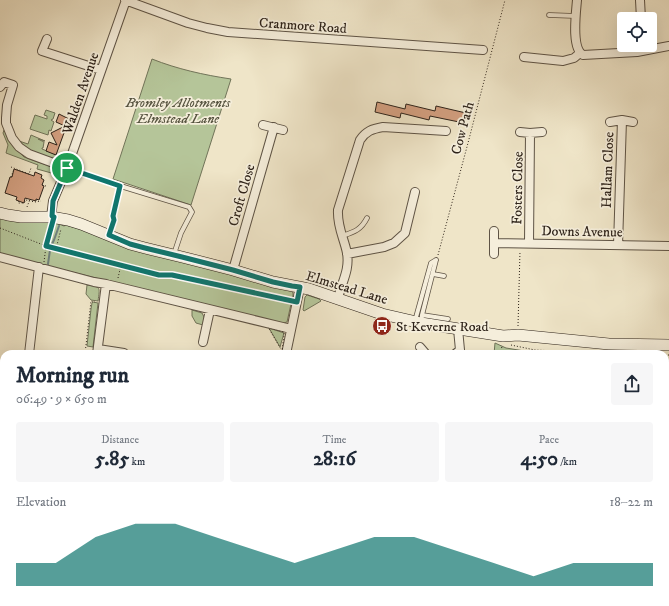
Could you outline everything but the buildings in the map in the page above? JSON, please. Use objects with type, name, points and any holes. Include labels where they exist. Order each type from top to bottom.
[{"type":"street","name":"Cranmore Road","points":[[126,0],[188,23],[228,32],[483,50]]},
{"type":"street","name":"Walden Avenue","points":[[56,218],[53,201],[67,168],[126,0]]},
{"type":"street","points":[[577,0],[577,46],[580,53],[583,55],[617,51]]},
{"type":"street","points":[[640,0],[641,12]]},
{"type":"street","points":[[47,39],[42,52],[101,70]]},
{"type":"street","points":[[657,47],[669,46]]},
{"type":"street","points":[[524,57],[564,61],[574,58],[580,53]]},
{"type":"street","points":[[0,87],[4,82],[14,83],[3,117],[12,138],[19,147],[29,154],[67,168]]},
{"type":"street","name":"Hallam Close","points":[[618,245],[622,120]]},
{"type":"street","name":"Hallam Close","points":[[610,122],[622,120],[633,122]]},
{"type":"street","points":[[263,126],[283,130]]},
{"type":"street","name":"Croft Close","points":[[233,270],[274,127]]},
{"type":"street","points":[[338,299],[347,269],[347,254],[338,224],[338,210],[360,140],[365,134],[374,128],[383,127],[446,130]]},
{"type":"street","name":"Fosters Close","points":[[520,132],[542,132]]},
{"type":"street","name":"Fosters Close","points":[[525,243],[530,133]]},
{"type":"street","points":[[347,254],[384,247],[394,243],[404,233],[415,192]]},
{"type":"street","name":"Elmstead Lane","points":[[0,213],[12,216],[56,218],[81,224],[130,244],[174,254],[273,282],[300,287],[382,314],[419,320],[458,329],[503,336],[518,335],[609,344],[669,345]]},
{"type":"street","points":[[494,231],[494,254]]},
{"type":"street","name":"Downs Avenue","points":[[494,243],[669,246]]},
{"type":"street","points":[[0,257],[94,282],[291,329]]},
{"type":"street","points":[[30,350],[41,268]]},
{"type":"street","points":[[98,350],[106,284]]},
{"type":"street","points":[[285,350],[291,329],[300,287]]},
{"type":"street","points":[[202,342],[210,310]]},
{"type":"street","points":[[458,329],[459,350]]},
{"type":"lane","points":[[549,15],[576,16]]},
{"type":"lane","points":[[67,168],[189,207],[192,212],[174,254]]},
{"type":"lane","points":[[342,236],[353,232],[364,225],[367,218]]},
{"type":"lane","points":[[419,320],[436,260]]},
{"type":"lane","points":[[419,320],[431,263],[436,260]]},
{"type":"lane","points":[[433,274],[444,276]]},
{"type":"lane","points":[[419,320],[448,319]]},
{"type":"path","name":"Cow Path","points":[[436,260],[505,0]]},
{"type":"path","points":[[11,167],[29,175],[31,168]]},
{"type":"path","points":[[11,177],[15,169]]},
{"type":"path","points":[[42,185],[46,186]]},
{"type":"path","points":[[109,235],[114,220],[113,216],[120,186]]},
{"type":"path","points":[[19,201],[18,203],[24,203],[26,200],[36,202],[41,201]]},
{"type":"path","points":[[27,207],[30,200]]},
{"type":"path","points":[[41,268],[46,246],[56,218]]},
{"type":"path","points":[[56,218],[56,249]]},
{"type":"path","points":[[0,228],[56,249],[159,275],[172,275],[297,302]]},
{"type":"path","points":[[518,335],[525,243]]},
{"type":"path","points":[[117,280],[121,265]]},
{"type":"path","points":[[89,347],[86,347],[91,301],[97,302]]},
{"type":"path","points":[[283,350],[268,327],[284,332],[284,350]]},
{"type":"path","points":[[501,350],[502,343]]},
{"type":"path","points":[[509,345],[535,350]]},
{"type":"green space","name":"Bromley Allotments Elmstead Lane","points":[[152,59],[171,66],[211,76],[231,79],[191,205],[113,179]]},
{"type":"green space","points":[[46,110],[55,113],[53,119],[51,120],[54,122],[48,135],[30,129],[35,115],[47,119],[47,116],[44,115]]},
{"type":"green space","points":[[4,130],[17,150],[24,157],[55,168],[55,174],[37,169],[38,165],[6,153],[8,145],[3,133]]},
{"type":"green space","points":[[31,135],[45,141],[38,139],[44,142],[42,149],[62,157],[61,159],[59,161],[37,153],[19,141],[28,144]]},
{"type":"green space","points":[[0,218],[51,221],[64,226],[66,225],[291,290],[293,295],[287,322],[280,324],[0,254]]},
{"type":"green space","points":[[87,285],[98,288],[98,301],[91,300],[86,294]]},
{"type":"green space","points":[[307,295],[321,301],[304,311],[305,297]]},
{"type":"green space","points":[[93,302],[98,303],[93,347],[87,346]]},
{"type":"green space","points":[[192,310],[202,313],[204,317],[203,325],[196,323],[192,316]]},
{"type":"green space","points":[[269,328],[284,333],[280,347]]},
{"type":"green space","points":[[495,343],[506,348],[518,350],[494,350]]},
{"type":"waterway","points":[[52,244],[59,226]]},
{"type":"waterway","points":[[48,264],[50,250]]},
{"type":"place","name":"St Keverne Road","points":[[382,326]]},
{"type":"route","points":[[67,168],[120,186],[113,216],[114,220],[109,235],[130,244],[233,270],[273,282],[300,287],[297,302],[172,275],[159,275],[46,246],[54,217],[52,216],[53,201],[67,168]]}]
